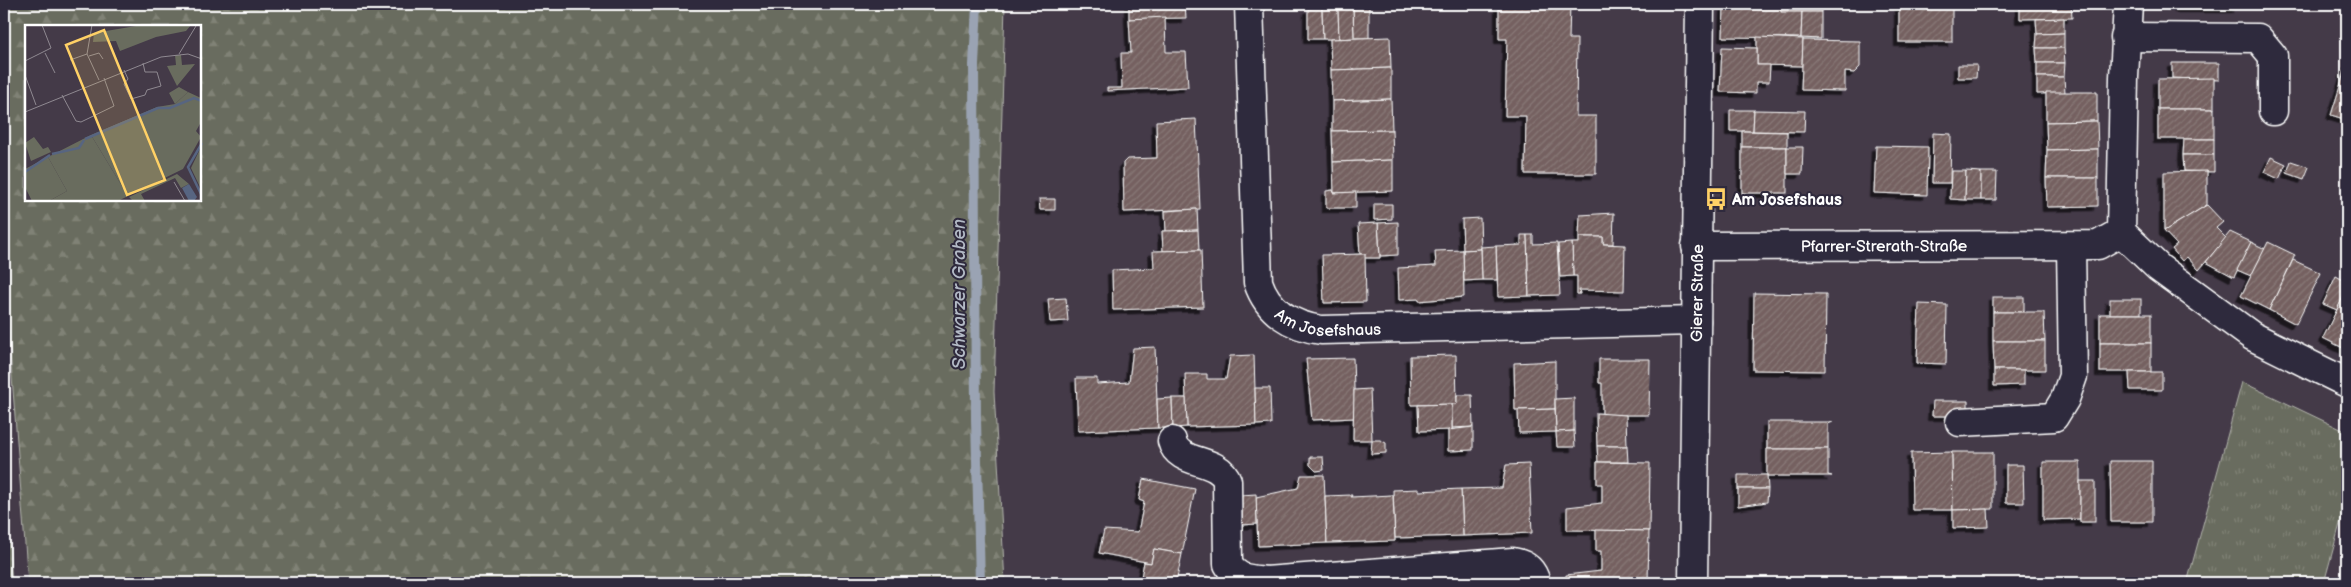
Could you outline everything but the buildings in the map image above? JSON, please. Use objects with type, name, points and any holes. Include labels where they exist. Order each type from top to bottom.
[{"type":"street","name":"Am Josefshaus","points":[[1249,4],[1258,282],[1266,300],[1280,314],[1304,328],[1321,330],[1696,321]]},
{"type":"street","name":"Gierer Straße","points":[[1693,583],[1700,4]]},
{"type":"street","points":[[2128,4],[2125,37],[2121,232],[2159,268],[2252,336],[2347,383]]},
{"type":"street","points":[[2125,37],[2258,38],[2273,56],[2273,111]]},
{"type":"street","name":"Pfarrer-Strerath-Straße","points":[[1696,246],[2072,246],[2098,245],[2121,232]]},
{"type":"street","points":[[1960,422],[2054,417],[2066,398],[2073,376],[2072,246]]},
{"type":"street","points":[[1172,441],[1178,452],[1223,473],[1227,481],[1228,564],[1231,570],[1243,578],[1266,582],[1513,562],[1524,565],[1530,570],[1536,583]]},
{"type":"green space","points":[[4,4],[1005,4],[994,392],[1005,583],[28,583],[4,274]]},
{"type":"green space","points":[[2242,382],[2347,432],[2347,498],[2324,583],[2187,583]]},
{"type":"green space","points":[[4,478],[12,583],[4,583]]},
{"type":"waterway","name":"Schwarzer Graben","points":[[977,4],[974,65],[976,419],[980,583]]},
{"type":"place","name":"Am Josefshaus","points":[[1716,199]]}]
